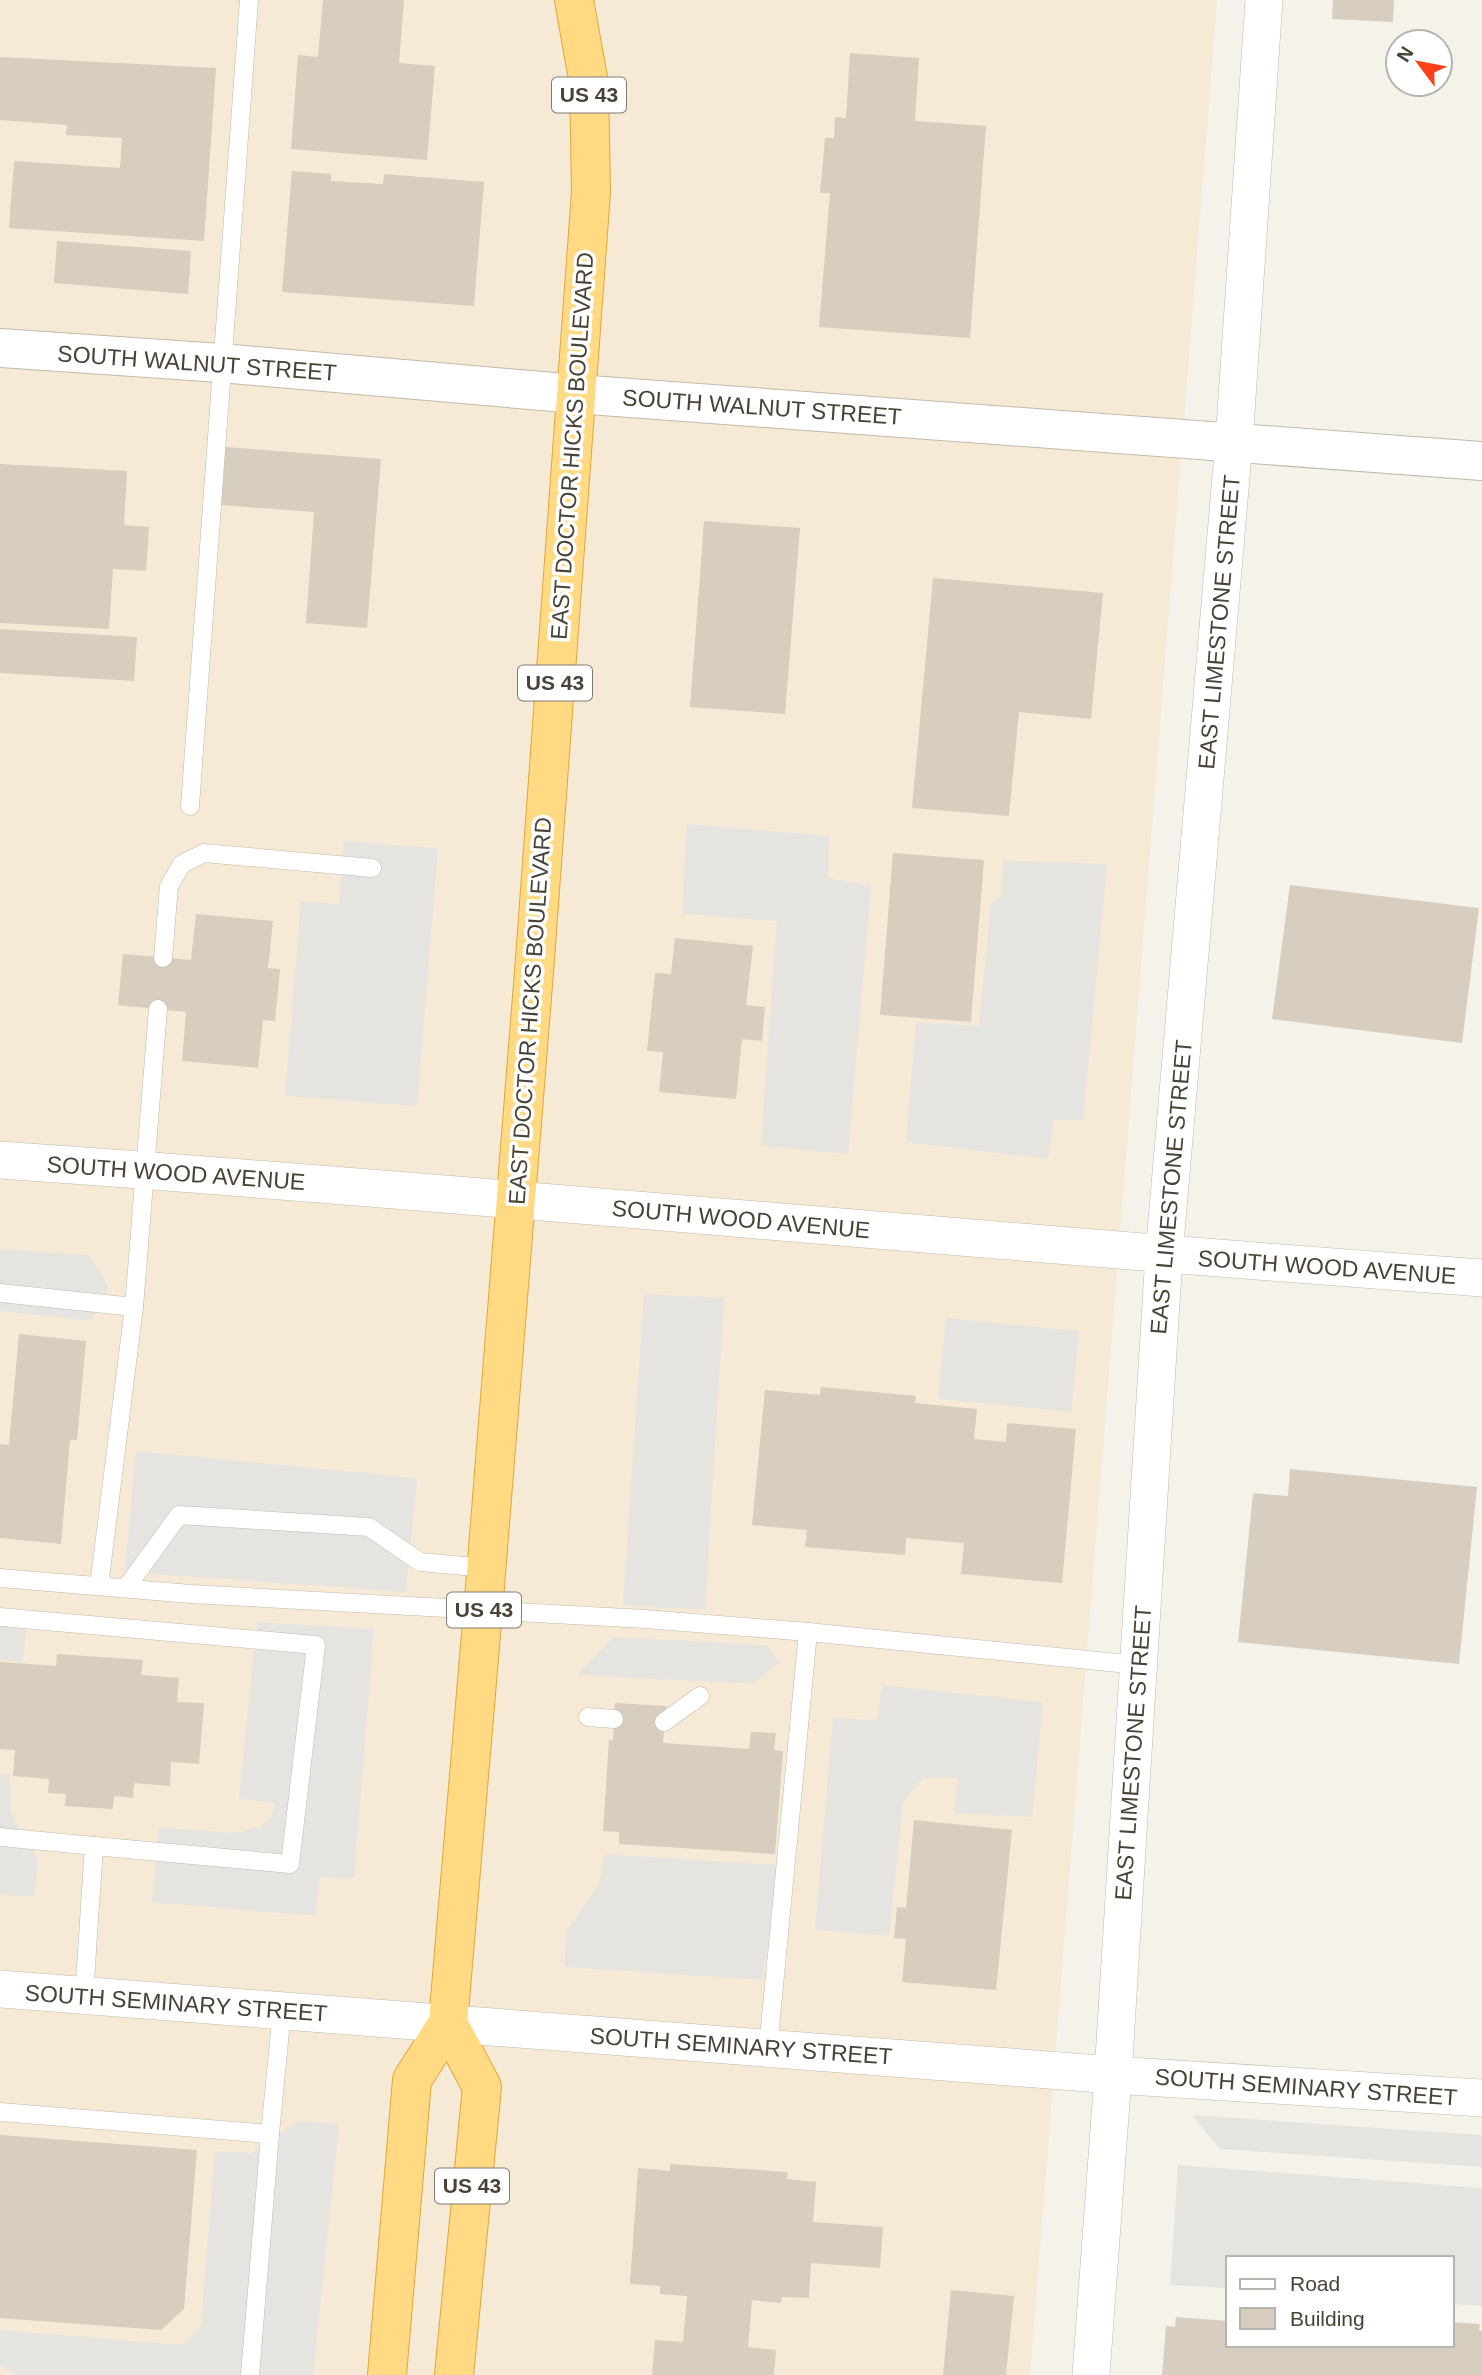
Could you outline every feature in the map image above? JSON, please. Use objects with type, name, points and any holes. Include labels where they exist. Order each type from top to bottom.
[{"type":"highway","name":"EAST DOCTOR HICKS BOULEVARD","points":[[387,2375],[412,2080],[448,2023],[487,1568],[591,192],[589,84],[574,0]]},
{"type":"highway","name":"US 43","points":[[448,2023],[482,2087],[454,2375]]},
{"type":"street","name":"EAST LIMESTONE STREET","points":[[1091,2375],[1113,2075],[1164,1255],[1234,442],[1264,0]]},
{"type":"street","name":"SOUTH WALNUT STREET","points":[[0,348],[1482,461]]},
{"type":"street","name":"SOUTH WOOD AVENUE","points":[[0,1160],[515,1199],[1164,1255],[1482,1278]]},
{"type":"street","name":"SOUTH SEMINARY STREET","points":[[0,1989],[1113,2075],[1482,2098]]},
{"type":"lane","points":[[190,806],[249,0]]},
{"type":"lane","points":[[163,958],[169,886],[182,864],[204,853],[372,868]]},
{"type":"lane","points":[[99,1586],[134,1307],[158,1009]]},
{"type":"lane","points":[[0,1293],[134,1307]]},
{"type":"lane","points":[[126,1588],[178,1515],[369,1527],[420,1562],[487,1568]]},
{"type":"lane","points":[[0,1578],[191,1594],[645,1619],[808,1632],[1138,1665]]},
{"type":"lane","points":[[0,1617],[316,1645],[290,1864],[0,1837]]},
{"type":"lane","points":[[768,2048],[808,1632]]},
{"type":"lane","points":[[664,1722],[700,1696]]},
{"type":"lane","points":[[588,1717],[614,1719]]},
{"type":"lane","points":[[84,1996],[94,1846]]},
{"type":"lane","points":[[250,2375],[282,2011]]},
{"type":"lane","points":[[0,2112],[270,2134]]},
{"type":"shaded area","points":[[0,0],[1217,0],[1030,2375],[0,2375]]},
{"type":"shaded area","points":[[687,824],[829,836],[828,878],[871,886],[848,1154],[761,1146],[777,921],[682,914]]},
{"type":"shaded area","points":[[344,841],[438,848],[417,1106],[285,1096],[301,901],[339,904]]},
{"type":"shaded area","points":[[1003,860],[1107,864],[1083,1120],[1054,1120],[1048,1159],[906,1142],[916,1022],[979,1026],[991,904],[1001,895]]},
{"type":"shaded area","points":[[0,1249],[89,1255],[109,1288],[90,1321],[0,1311]]},
{"type":"shaded area","points":[[644,1294],[724,1298],[705,1610],[623,1605]]},
{"type":"shaded area","points":[[946,1318],[1079,1331],[1071,1412],[938,1399]]},
{"type":"shaded area","points":[[136,1451],[417,1478],[406,1592],[125,1572]]},
{"type":"shaded area","points":[[257,1622],[374,1629],[354,1879],[320,1877],[315,1916],[152,1902],[159,1827],[235,1833],[261,1827],[272,1815],[274,1803],[239,1799]]},
{"type":"shaded area","points":[[0,1625],[26,1628],[23,1662],[0,1660]]},
{"type":"shaded area","points":[[613,1637],[767,1645],[779,1663],[753,1684],[577,1675]]},
{"type":"shaded area","points":[[882,1685],[1043,1702],[1032,1817],[954,1813],[958,1778],[923,1778],[903,1802],[889,1936],[815,1930],[833,1718],[877,1720]]},
{"type":"shaded area","points":[[0,1774],[10,1774],[11,1813],[38,1860],[34,1897],[0,1894]]},
{"type":"shaded area","points":[[604,1854],[781,1865],[762,1980],[564,1967],[567,1930],[599,1885]]},
{"type":"shaded area","points":[[1192,2115],[1482,2135],[1482,2167],[1220,2149]]},
{"type":"shaded area","points":[[299,2121],[339,2124],[313,2375],[16,2375],[0,2365],[0,2330],[182,2345],[201,2326],[215,2151],[251,2153]]},
{"type":"shaded area","points":[[1178,2165],[1482,2188],[1482,2306],[1454,2304],[1454,2256],[1226,2256],[1226,2288],[1170,2285]]},
{"type":"building","points":[[323,0],[404,0],[399,63],[435,66],[427,160],[291,149],[298,55],[318,57]]},
{"type":"building","points":[[1333,0],[1394,0],[1393,22],[1332,19]]},
{"type":"building","points":[[850,53],[919,58],[915,121],[986,126],[970,338],[819,327],[830,193],[820,193],[825,138],[834,138],[835,117],[846,118]]},
{"type":"building","points":[[0,57],[216,68],[204,241],[9,228],[14,161],[120,168],[122,138],[66,135],[67,125],[0,120]]},
{"type":"building","points":[[292,171],[331,174],[331,181],[383,184],[384,174],[484,182],[474,306],[282,292]]},
{"type":"building","points":[[57,241],[191,251],[188,294],[54,283]]},
{"type":"building","points":[[226,447],[381,459],[367,628],[306,623],[314,512],[221,505]]},
{"type":"building","points":[[0,464],[127,471],[124,525],[149,527],[146,571],[113,569],[109,629],[0,623]]},
{"type":"building","points":[[704,521],[800,528],[785,714],[690,707]]},
{"type":"building","points":[[933,578],[1103,593],[1091,719],[1019,712],[1009,816],[912,808]]},
{"type":"building","points":[[0,629],[137,637],[134,681],[0,673]]},
{"type":"building","points":[[893,853],[984,860],[971,1022],[880,1015]]},
{"type":"building","points":[[1290,885],[1479,908],[1462,1043],[1272,1019]]},
{"type":"building","points":[[196,914],[273,921],[268,968],[280,969],[275,1021],[263,1020],[258,1068],[182,1061],[186,1012],[118,1005],[123,954],[191,960]]},
{"type":"building","points":[[675,938],[753,946],[746,1005],[765,1007],[762,1041],[742,1039],[736,1099],[659,1092],[663,1052],[647,1051],[655,973],[671,974]]},
{"type":"building","points":[[19,1334],[86,1341],[77,1440],[70,1440],[61,1544],[0,1538],[0,1444],[9,1445]]},
{"type":"building","points":[[821,1387],[916,1396],[915,1403],[977,1409],[974,1439],[1006,1442],[1007,1423],[1076,1429],[1062,1583],[961,1574],[964,1543],[906,1538],[905,1555],[805,1547],[807,1530],[752,1525],[765,1390],[820,1395]]},
{"type":"building","points":[[1290,1469],[1477,1487],[1459,1664],[1238,1642],[1253,1493],[1288,1496]]},
{"type":"building","points":[[57,1654],[143,1660],[141,1675],[179,1678],[177,1702],[204,1703],[199,1764],[171,1762],[170,1786],[134,1783],[133,1798],[114,1796],[113,1809],[65,1806],[66,1794],[48,1793],[49,1779],[13,1776],[15,1750],[0,1749],[0,1662],[56,1666]]},
{"type":"building","points":[[615,1703],[666,1706],[663,1743],[749,1749],[751,1732],[776,1733],[774,1750],[783,1751],[775,1854],[619,1844],[619,1832],[603,1831],[609,1740],[613,1740]]},
{"type":"building","points":[[914,1820],[1012,1830],[996,1990],[902,1982],[906,1939],[894,1938],[897,1907],[906,1908]]},
{"type":"building","points":[[0,2135],[197,2150],[184,2309],[161,2330],[0,2318]]},
{"type":"building","points":[[670,2164],[788,2172],[787,2179],[816,2182],[813,2222],[883,2227],[880,2268],[811,2263],[809,2298],[782,2297],[781,2303],[752,2300],[748,2347],[776,2350],[774,2375],[652,2375],[655,2340],[683,2342],[687,2296],[660,2294],[660,2286],[630,2284],[638,2168],[670,2171]]},
{"type":"building","points":[[951,2290],[1014,2296],[1006,2375],[943,2375]]},
{"type":"building","points":[[1176,2317],[1226,2321],[1226,2347],[1454,2347],[1454,2322],[1480,2324],[1482,2375],[1162,2375],[1166,2326],[1175,2327]]}]
